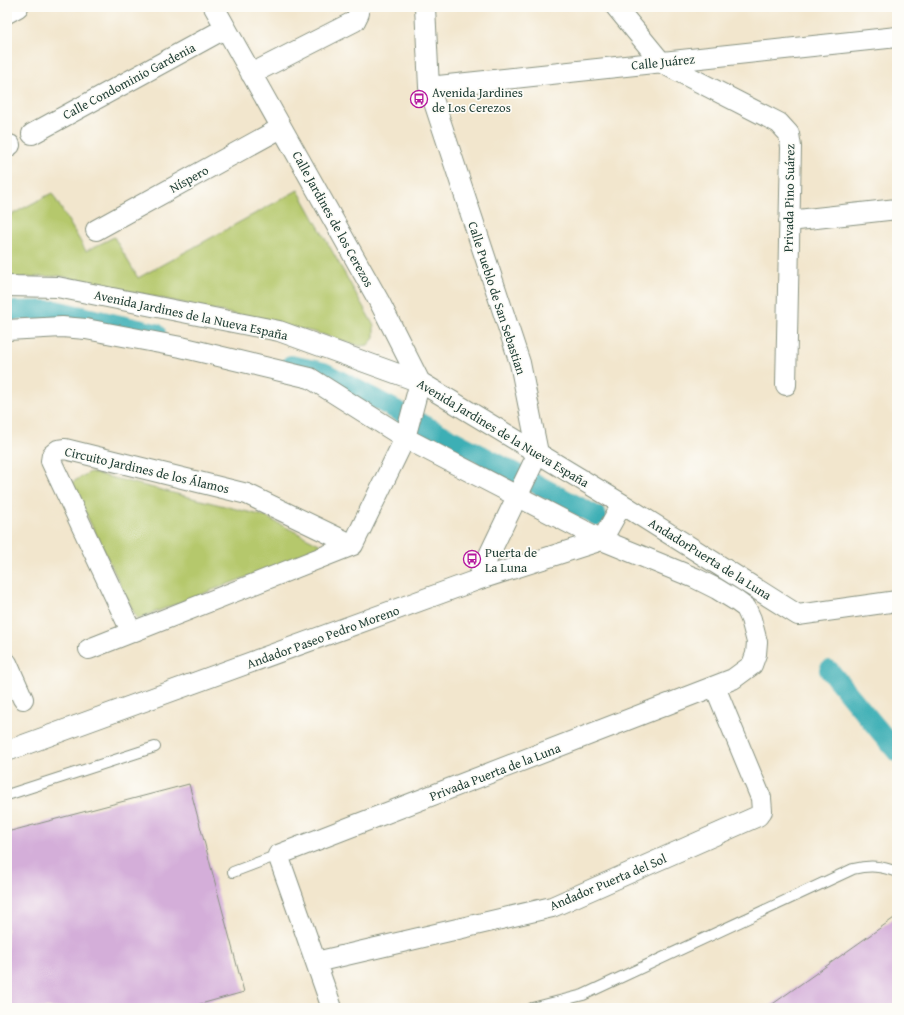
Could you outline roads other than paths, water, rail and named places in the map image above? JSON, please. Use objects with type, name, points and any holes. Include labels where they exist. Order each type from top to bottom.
[{"type":"street","points":[[7,13],[18,7]]},
{"type":"street","name":"Calle Jardines de los Cerezos","points":[[214,7],[380,303],[418,389]]},
{"type":"street","name":"Calle Pueblo de San Sebastian","points":[[425,7],[429,87],[520,362],[536,457]]},
{"type":"street","name":"Privada Pino Suárez","points":[[616,7],[662,63],[779,123],[789,134],[791,147],[786,385]]},
{"type":"street","points":[[251,74],[355,21],[359,10]]},
{"type":"street","name":"Calle Condominio Gardenia","points":[[32,134],[226,28]]},
{"type":"street","name":"Calle Juárez","points":[[429,87],[897,37]]},
{"type":"street","name":"Níspero","points":[[96,230],[281,128]]},
{"type":"street","points":[[789,220],[897,209]]},
{"type":"street","name":"Avenida Jardines de la Nueva España","points":[[7,286],[57,287],[279,331],[418,389],[536,457],[622,504]]},
{"type":"street","points":[[7,330],[62,327],[86,329],[181,347],[310,378],[406,433],[519,492],[602,540],[622,504]]},
{"type":"street","points":[[89,649],[131,631],[353,545],[406,433],[418,389]]},
{"type":"street","name":"Circuito Jardines de los Álamos","points":[[131,631],[51,462],[52,455],[58,450],[65,449],[248,494],[353,545]]},
{"type":"street","points":[[477,580],[536,457]]},
{"type":"street","name":"AndadorPuerta de la Luna","points":[[622,504],[798,615],[897,601]]},
{"type":"street","name":"AndadorPuerta de la Luna","points":[[602,540],[717,588],[746,608],[755,630],[757,642],[756,654],[752,665]]},
{"type":"street","name":"Andador Paseo Pedro Moreno","points":[[7,751],[477,580],[602,540]]},
{"type":"street","points":[[7,663],[23,699]]},
{"type":"street","name":"Privada Puerta de la Luna","points":[[278,855],[715,687],[733,679],[752,665]]},
{"type":"street","name":"Andador Puerta del Sol","points":[[316,962],[552,907],[758,816],[762,811],[761,798],[715,687]]},
{"type":"street","points":[[278,855],[332,1008]]},
{"type":"lane","points":[[7,795],[155,747]]},
{"type":"lane","name":"Privada Puerta de la Luna","points":[[233,872],[278,855]]},
{"type":"lane","points":[[532,1008],[583,995],[853,869],[869,865],[885,867],[897,872]]},
{"type":"waterway","points":[[7,311],[55,310],[156,333]]},
{"type":"waterway","points":[[291,365],[324,372],[597,516]]},
{"type":"waterway","points":[[829,670],[897,752]]},
{"type":"place","name":"Avenida Jardines de Los Cerezos","points":[[419,99]]},
{"type":"place","name":"Puerta de La Luna","points":[[472,559]]}]
